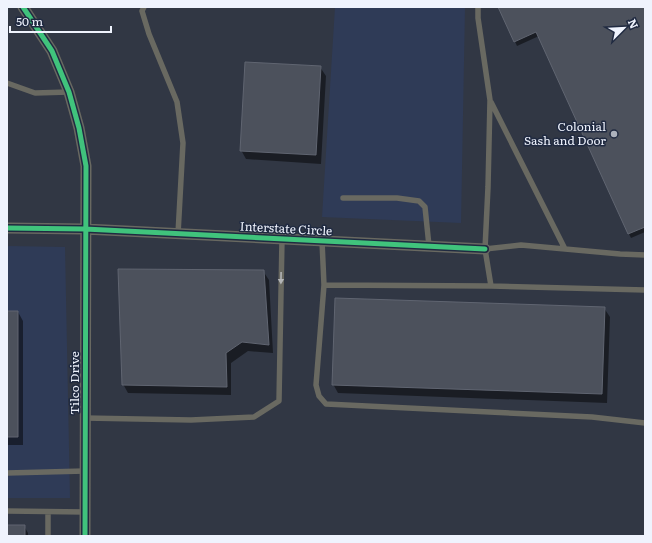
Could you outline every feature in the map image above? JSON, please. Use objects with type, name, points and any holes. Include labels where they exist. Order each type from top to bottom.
[{"type":"street","name":"Tilco Drive","points":[[23,7],[52,51],[69,92],[79,128],[86,166],[85,536]]},
{"type":"street","points":[[7,228],[86,230]]},
{"type":"street","name":"Interstate Circle","points":[[86,230],[485,249]]},
{"type":"lane","points":[[144,7],[142,11],[149,34],[177,102],[183,143],[178,234]]},
{"type":"lane","points":[[478,7],[478,18],[490,100],[485,249],[491,286]]},
{"type":"lane","points":[[7,83],[35,93],[69,92]]},
{"type":"lane","points":[[490,100],[565,249]]},
{"type":"lane","points":[[344,198],[396,198],[419,201],[425,207],[429,246]]},
{"type":"lane","points":[[85,418],[191,420],[254,417],[279,401],[282,239]]},
{"type":"lane","points":[[322,241],[324,285],[316,385],[319,396],[326,404],[592,417],[645,423]]},
{"type":"lane","points":[[485,249],[521,245],[645,255]]},
{"type":"lane","points":[[324,285],[491,286],[645,290]]},
{"type":"lane","points":[[7,473],[85,471]]},
{"type":"lane","points":[[7,512],[85,512]]},
{"type":"lane","points":[[48,512],[48,536]]},
{"type":"shaded area","points":[[335,7],[465,7],[461,223],[322,217]]},
{"type":"shaded area","points":[[7,246],[65,247],[70,498],[7,498]]},
{"type":"building","name":"Colonial Sash and Door","points":[[498,7],[644,7],[645,227],[628,234],[536,32],[514,42]]},
{"type":"building","points":[[245,62],[321,66],[316,155],[240,151]]},
{"type":"building","points":[[118,269],[264,270],[269,345],[242,342],[226,353],[227,387],[122,385]]},
{"type":"building","points":[[335,298],[605,307],[602,394],[332,385]]},
{"type":"building","points":[[7,311],[18,311],[18,437],[7,437]]},
{"type":"building","points":[[7,525],[25,525],[25,536],[7,536]]},
{"type":"cycle path","points":[[23,7],[52,51],[69,92],[79,128],[86,166],[85,536]]},
{"type":"cycle path","points":[[7,228],[85,229],[485,249]]},
{"type":"place","name":"Colonial Sash and Door","points":[[614,134]]}]
